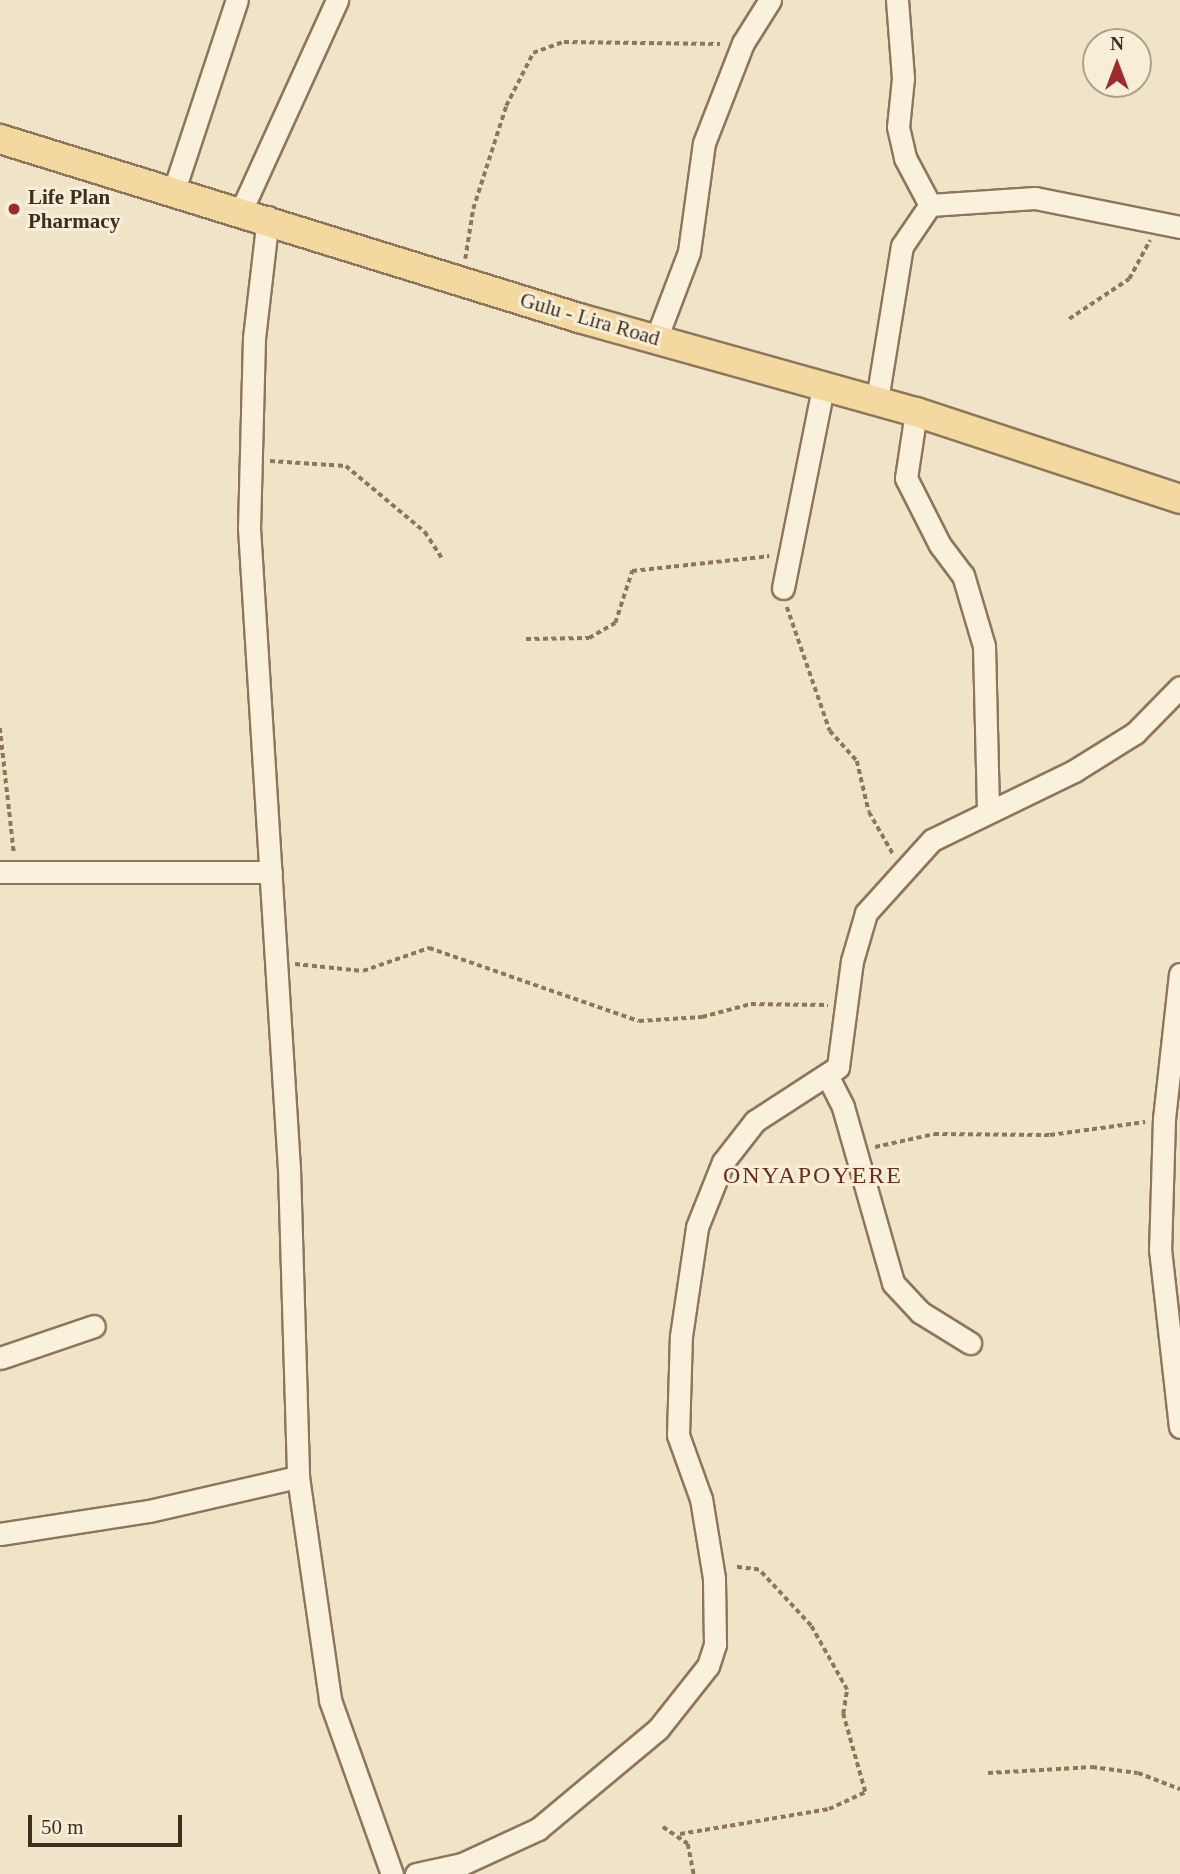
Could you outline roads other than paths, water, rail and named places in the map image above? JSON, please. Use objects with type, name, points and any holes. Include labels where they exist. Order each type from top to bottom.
[{"type":"main road","name":"Gulu - Lira Road","points":[[0,139],[268,217],[461,280],[656,339],[877,400],[1180,499]]},
{"type":"street","points":[[174,190],[237,0]]},
{"type":"street","points":[[241,211],[337,0]]},
{"type":"street","points":[[656,339],[689,252],[704,143],[743,43],[770,0]]},
{"type":"street","points":[[897,0],[903,66],[898,127],[905,158],[930,205]]},
{"type":"street","points":[[930,205],[1035,198],[1157,225],[1180,227]]},
{"type":"street","points":[[877,400],[902,246],[930,205]]},
{"type":"street","points":[[268,217],[248,453],[254,669],[277,958],[298,1478],[330,1700],[392,1874]]},
{"type":"street","points":[[783,588],[788,552],[823,387]]},
{"type":"street","points":[[916,412],[906,478],[940,545],[963,575],[984,646],[988,810]]},
{"type":"street","points":[[416,1874],[462,1864],[538,1829],[657,1729],[708,1666],[715,1644],[714,1578],[701,1499],[678,1435],[681,1336],[697,1227],[723,1162],[755,1121],[829,1079],[840,1060],[846,1007],[863,922],[902,867],[932,839],[1074,771],[1135,733],[1180,687]]},
{"type":"street","points":[[8,872],[271,872]]},
{"type":"street","points":[[1180,974],[1172,1116],[1160,1249],[1180,1427]]},
{"type":"street","points":[[829,1079],[893,1283],[920,1312],[970,1343]]},
{"type":"street","points":[[0,1358],[94,1326]]},
{"type":"street","points":[[0,1534],[149,1511],[298,1478]]},
{"type":"place","name":"Life Plan Pharmacy","points":[[14,209]]},
{"type":"district","name":"ONYAPOYERE","points":[[813,1176]]}]
